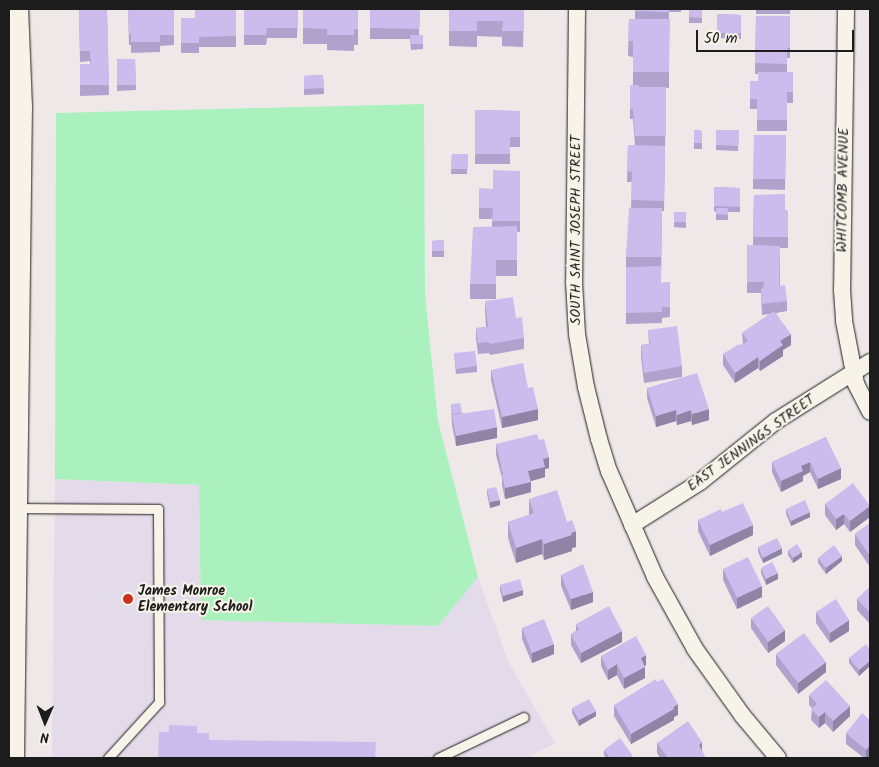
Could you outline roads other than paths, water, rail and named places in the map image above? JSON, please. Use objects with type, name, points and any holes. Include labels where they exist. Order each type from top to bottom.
[{"type":"street","points":[[11,747],[20,107],[16,9]]},
{"type":"street","name":"SOUTH SAINT JOSEPH STREET","points":[[577,9],[574,282],[577,334],[586,387],[599,439],[609,471],[655,577],[695,649],[742,715],[778,758]]},
{"type":"street","name":"WHITCOMB AVENUE","points":[[846,9],[842,290],[844,321],[853,371],[856,384],[870,412]]},
{"type":"street","name":"EAST JENNINGS STREET","points":[[632,525],[700,482],[776,421],[870,362]]},
{"type":"lane","points":[[15,508],[158,510],[159,702],[108,758]]},
{"type":"lane","points":[[438,758],[524,718]]},
{"type":"place","name":"James Monroe Elementary School","points":[[128,599]]}]
